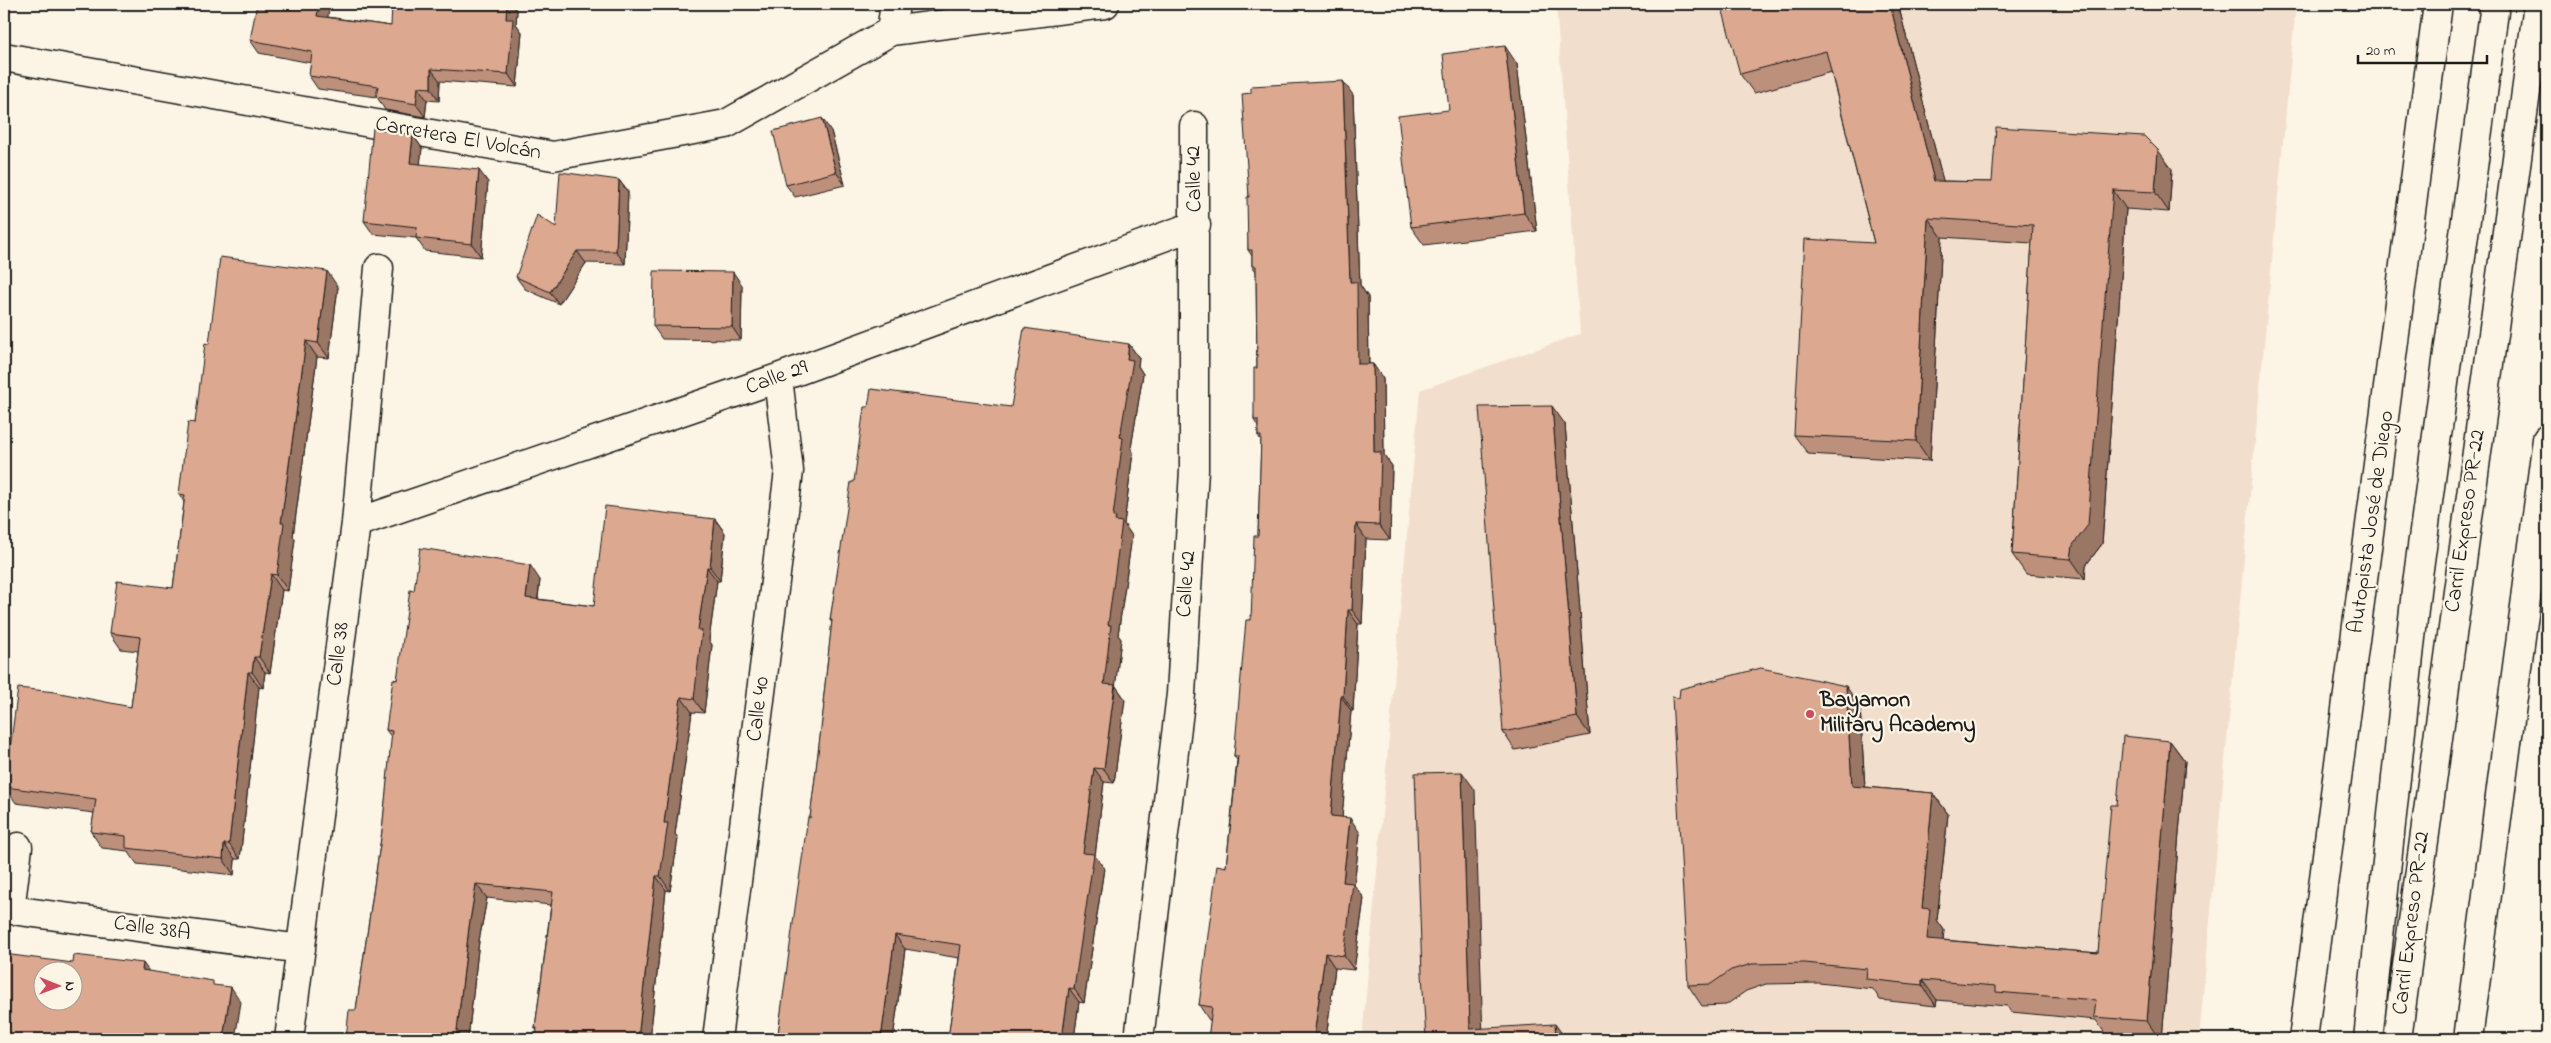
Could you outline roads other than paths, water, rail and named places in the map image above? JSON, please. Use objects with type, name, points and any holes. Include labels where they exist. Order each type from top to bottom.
[{"type":"main road","points":[[895,4],[891,31],[1105,4]]},
{"type":"main road","name":"Autopista José de Diego","points":[[2303,1039],[2438,4]]},
{"type":"main road","name":"Carril Expreso PR-22","points":[[2368,1039],[2416,591],[2495,4]]},
{"type":"main road","name":"Carril Expreso PR-22","points":[[2397,1039],[2538,4]]},
{"type":"main road","name":"Carretera El Volcán","points":[[4,57],[554,156],[726,124],[891,31]]},
{"type":"main road","name":"Calle 42","points":[[1139,1039],[1180,694],[1194,470],[1196,225],[1194,126]]},
{"type":"main road","name":"Calle 29","points":[[356,523],[778,378],[1196,225]]},
{"type":"main road","name":"Calle 38","points":[[290,1039],[356,523],[379,268]]},
{"type":"main road","name":"Calle 40","points":[[716,1039],[789,471],[778,378]]},
{"type":"main road","points":[[2468,1039],[2547,439]]},
{"type":"main road","points":[[7,909],[18,847]]},
{"type":"main road","name":"Calle 38A","points":[[7,909],[301,948]]},
{"type":"place","name":"Bayamon Military Academy","points":[[1810,714]]}]
